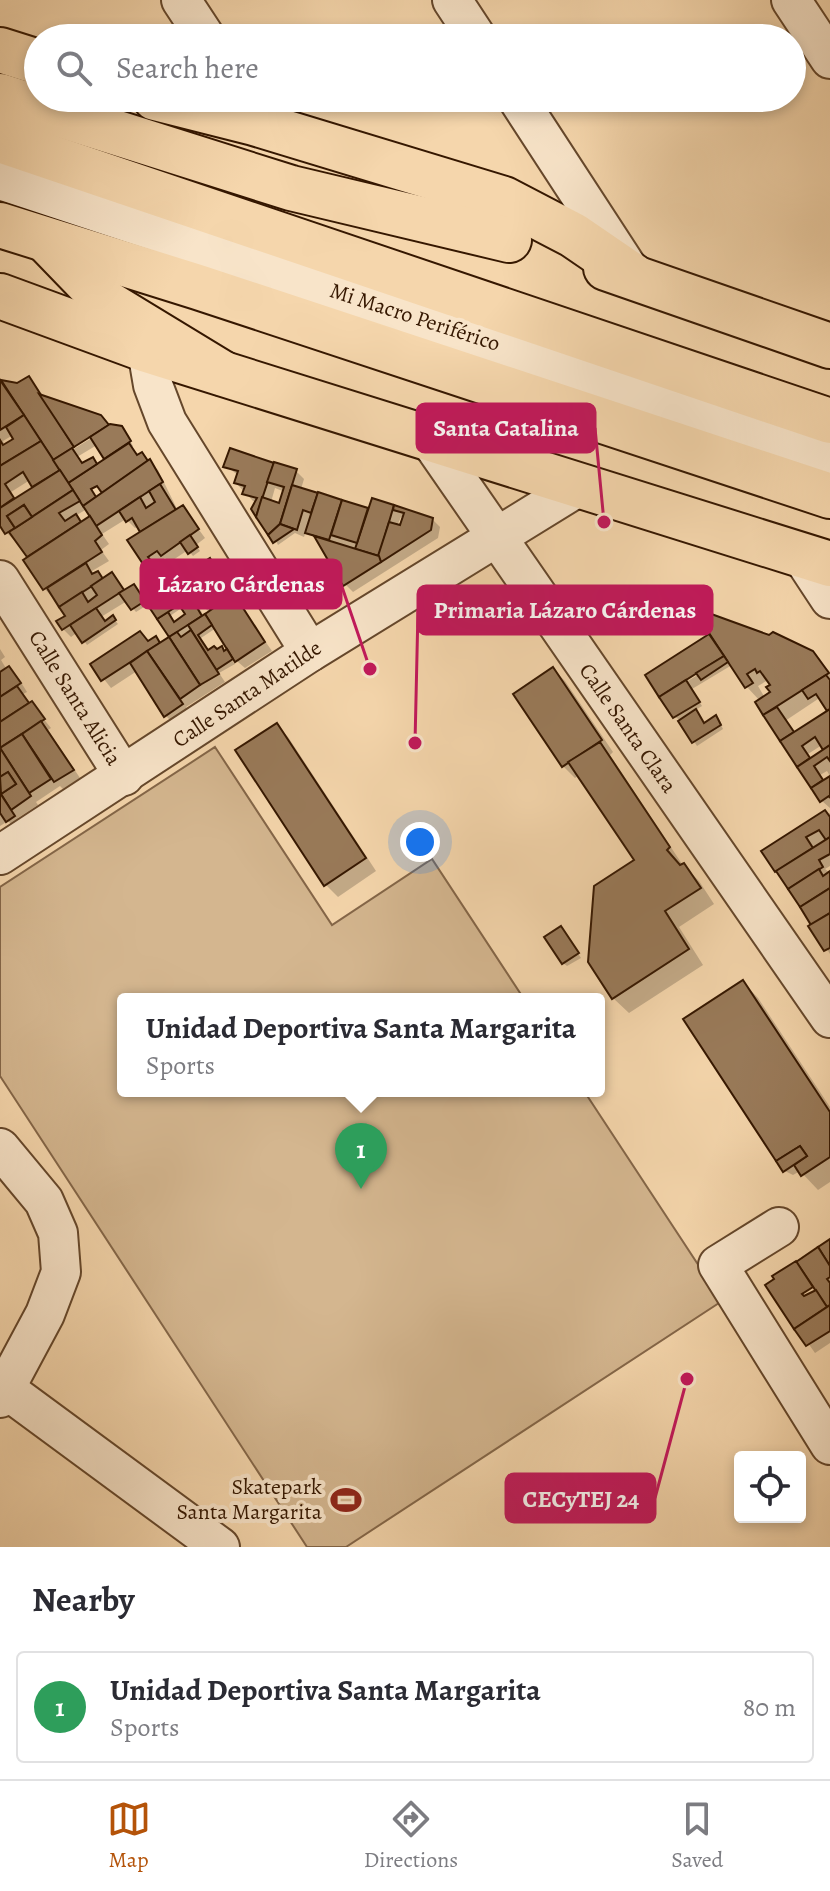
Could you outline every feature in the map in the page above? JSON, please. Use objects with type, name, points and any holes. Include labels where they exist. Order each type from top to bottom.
[{"type":"main road","points":[[0,50],[24,58]]},
{"type":"main road","points":[[0,96],[24,104]]},
{"type":"main road","points":[[51,112],[291,188],[509,240],[633,276],[830,346]]},
{"type":"main road","points":[[254,112],[504,199],[573,235],[633,276]]},
{"type":"main road","points":[[0,140],[830,421]]},
{"type":"main road","points":[[0,225],[198,287],[830,496]]},
{"type":"main road","points":[[46,240],[107,303],[222,373]]},
{"type":"main road","points":[[0,296],[147,350],[815,560]]},
{"type":"street","points":[[181,0],[197,24]]},
{"type":"street","points":[[452,0],[468,24]]},
{"type":"street","points":[[791,0],[830,59]]},
{"type":"street","points":[[526,112],[633,276]]},
{"type":"street","name":"Mi Macro Periférico","points":[[0,180],[830,455]]},
{"type":"street","name":"Mi Macro Periférico","points":[[0,201],[830,472]]},
{"type":"street","points":[[147,350],[153,385],[167,422],[310,652]]},
{"type":"street","name":"Calle Santa Clara","points":[[427,436],[830,1018]]},
{"type":"street","name":"Calle Santa Matilde","points":[[0,855],[310,652],[578,487]]},
{"type":"street","points":[[815,560],[830,599]]},
{"type":"street","name":"Calle Santa Alicia","points":[[0,580],[124,776]]},
{"type":"street","points":[[0,1148],[44,1201],[58,1233],[61,1272],[45,1314],[2,1391],[220,1547]]},
{"type":"street","points":[[779,1227],[718,1265],[830,1445]]},
{"type":"shaded area","points":[[215,747],[332,925],[432,859],[520,993],[117,993],[117,1097],[588,1097],[722,1301],[346,1547],[307,1547],[0,1076],[0,887]]},
{"type":"building","points":[[29,376],[74,447],[53,460],[1,380],[17,383]]},
{"type":"building","points":[[0,380],[24,415],[0,430]]},
{"type":"building","points":[[39,394],[101,415],[109,425],[74,447]]},
{"type":"building","points":[[24,415],[41,441],[0,466],[0,440],[3,445],[13,439],[6,427]]},
{"type":"building","points":[[110,424],[122,426],[131,441],[104,459],[90,437]]},
{"type":"building","points":[[41,441],[60,470],[32,487],[23,472],[5,484],[14,498],[0,508],[0,466]]},
{"type":"building","points":[[129,443],[137,455],[142,452],[148,461],[102,493],[97,486],[91,489],[96,497],[83,506],[68,483]]},
{"type":"building","points":[[72,448],[82,463],[93,457],[97,464],[68,483],[53,460]]},
{"type":"building","points":[[230,448],[274,463],[256,517],[251,509],[257,498],[242,494],[245,486],[234,483],[238,471],[223,467]]},
{"type":"building","points":[[150,459],[163,482],[96,526],[83,506]]},
{"type":"building","points":[[274,462],[297,469],[280,524],[268,535],[256,517],[262,497],[279,503],[284,487],[267,482]]},
{"type":"building","points":[[60,470],[73,490],[32,517],[24,505],[7,516],[15,528],[5,534],[0,526],[0,508]]},
{"type":"building","points":[[160,484],[176,510],[140,532],[132,518],[126,522],[119,511],[140,497],[146,508],[155,502],[149,491]]},
{"type":"building","points":[[292,485],[318,493],[311,513],[303,510],[297,530],[280,524]]},
{"type":"building","points":[[73,490],[80,501],[59,513],[65,521],[76,514],[81,522],[27,557],[9,532]]},
{"type":"building","points":[[318,492],[342,500],[329,540],[305,533]]},
{"type":"building","points":[[372,498],[394,505],[379,556],[355,549]]},
{"type":"building","points":[[342,500],[368,508],[357,543],[331,535]]},
{"type":"building","points":[[24,505],[32,517],[15,528],[7,516]]},
{"type":"building","points":[[183,505],[199,529],[161,556],[157,551],[148,557],[152,562],[145,567],[127,540]]},
{"type":"building","points":[[394,505],[433,518],[431,530],[381,562],[378,556],[389,522],[400,525],[404,513],[393,510]]},
{"type":"building","points":[[90,516],[102,535],[95,541],[102,552],[43,590],[23,560]]},
{"type":"building","points":[[280,524],[294,529],[273,543],[268,535]]},
{"type":"building","points":[[190,535],[198,547],[188,554],[180,542]]},
{"type":"building","points":[[314,536],[379,556],[381,562],[343,586]]},
{"type":"building","points":[[210,558],[221,577],[194,595],[181,577]]},
{"type":"building","points":[[86,563],[92,574],[98,571],[103,579],[59,607],[47,588]]},
{"type":"building","points":[[112,572],[124,590],[62,630],[56,621],[65,616],[59,607],[82,592],[88,602],[97,595],[91,586]]},
{"type":"building","points":[[221,577],[234,594],[211,610],[205,601],[199,605],[196,600],[193,601],[202,616],[169,637],[157,619],[168,612],[174,622],[185,614],[179,605]]},
{"type":"building","points":[[134,584],[145,601],[131,610],[119,593]]},
{"type":"building","points":[[170,584],[182,603],[157,619],[145,601]]},
{"type":"building","points":[[234,594],[265,642],[235,662],[205,614]]},
{"type":"building","points":[[692,607],[769,635],[773,632],[813,651],[829,673],[763,715],[755,702],[770,692],[766,687],[770,685],[755,669],[747,674],[753,683],[745,688]]},
{"type":"building","points":[[96,608],[105,621],[113,615],[116,620],[82,643],[70,625]]},
{"type":"building","points":[[205,614],[212,625],[198,635],[208,650],[222,646],[233,659],[216,670],[188,625]]},
{"type":"building","points":[[191,630],[219,674],[200,685],[169,637],[177,632],[181,637]]},
{"type":"building","points":[[140,631],[148,641],[156,636],[160,643],[101,681],[90,664]]},
{"type":"building","points":[[709,634],[724,656],[659,697],[645,675]]},
{"type":"building","points":[[169,637],[200,685],[180,699],[147,651]]},
{"type":"building","points":[[147,651],[183,704],[164,717],[130,663]]},
{"type":"building","points":[[724,656],[728,662],[701,680],[696,673]]},
{"type":"building","points":[[9,666],[21,683],[0,697],[0,672]]},
{"type":"building","points":[[553,667],[602,740],[562,767],[513,694]]},
{"type":"building","points":[[826,675],[830,680],[830,709],[827,711],[816,694],[808,699],[802,690]]},
{"type":"building","points":[[686,680],[700,702],[673,718],[659,697]]},
{"type":"building","points":[[17,686],[29,703],[0,722],[0,697]]},
{"type":"building","points":[[32,701],[45,719],[0,748],[0,722]]},
{"type":"building","points":[[777,707],[794,732],[780,741],[763,715]]},
{"type":"building","points":[[696,709],[704,723],[716,715],[721,725],[692,743],[678,721]]},
{"type":"building","points":[[830,709],[830,745],[823,750],[815,737],[802,746],[810,758],[797,767],[780,741]]},
{"type":"building","points":[[41,721],[74,770],[54,782],[22,734]]},
{"type":"building","points":[[277,723],[366,858],[324,886],[235,750]]},
{"type":"building","points":[[22,734],[51,779],[29,793],[0,748]]},
{"type":"building","points":[[600,742],[670,847],[667,850],[680,865],[684,863],[701,888],[665,911],[689,949],[612,999],[588,962],[594,886],[634,860],[568,762]]},
{"type":"building","points":[[830,745],[830,761],[827,757],[814,766],[823,780],[811,788],[797,767]]},
{"type":"building","points":[[0,748],[31,796],[11,810],[1,794],[16,784],[8,772],[0,777]]},
{"type":"building","points":[[8,772],[16,784],[1,794],[0,777]]},
{"type":"building","points":[[830,776],[830,798],[820,802],[811,788]]},
{"type":"building","points":[[0,793],[15,816],[6,822],[0,813]]},
{"type":"building","points":[[825,810],[830,817],[830,837],[826,840],[819,830],[806,837],[813,848],[775,872],[761,851]]},
{"type":"building","points":[[830,837],[830,854],[819,860],[823,867],[788,889],[776,871]]},
{"type":"building","points":[[819,869],[823,876],[830,871],[830,888],[800,907],[788,889]]},
{"type":"building","points":[[830,888],[830,913],[811,925],[800,907]]},
{"type":"building","points":[[830,913],[830,948],[824,951],[808,926]]},
{"type":"building","points":[[561,926],[579,953],[562,964],[544,937]]},
{"type":"building","points":[[743,980],[830,1112],[830,1157],[801,1176],[794,1165],[807,1156],[800,1146],[776,1161],[683,1019]]},
{"type":"building","points":[[800,1146],[807,1156],[783,1172],[776,1161]]},
{"type":"building","points":[[830,1239],[830,1266],[818,1247]]},
{"type":"building","points":[[818,1247],[830,1266],[830,1277],[827,1279],[830,1283],[830,1305],[827,1307],[796,1262]]},
{"type":"building","points":[[796,1261],[813,1287],[802,1294],[804,1296],[816,1290],[827,1307],[794,1329],[765,1285],[774,1279],[772,1276]]},
{"type":"building","points":[[830,1305],[830,1331],[806,1346],[794,1329]]},
{"type":"place","name":"Santa Catalina","points":[[604,522]]},
{"type":"place","name":"Lázaro Cárdenas","points":[[370,669]]},
{"type":"place","name":"Primaria Lázaro Cárdenas","points":[[415,743]]},
{"type":"place","name":"Unidad Deportiva Santa Margarita","points":[[361,1189]]},
{"type":"place","name":"CECyTEJ 24","points":[[687,1379]]},
{"type":"place","name":"Skatepark Santa Margarita","points":[[346,1500]]}]
